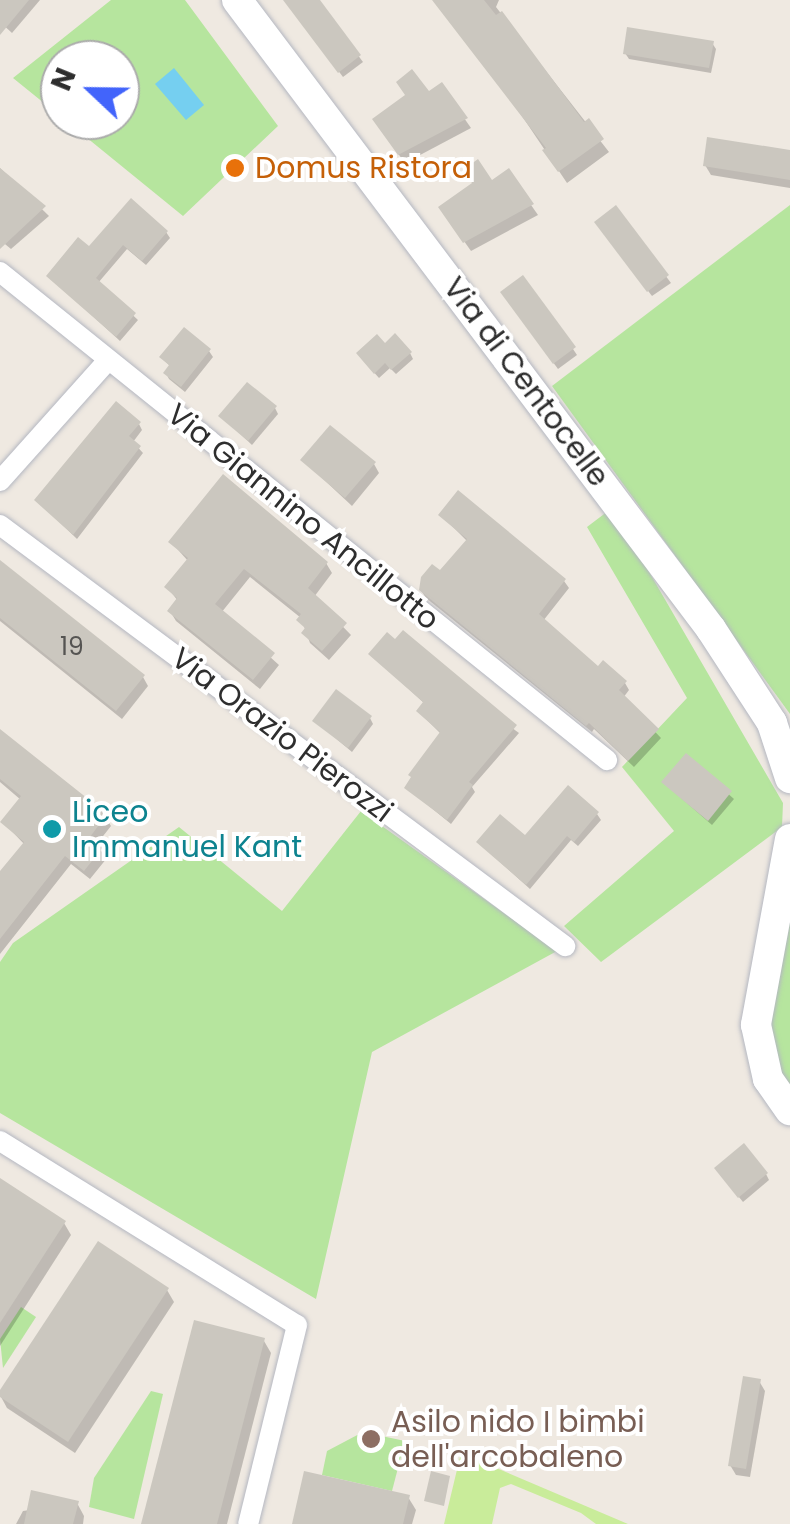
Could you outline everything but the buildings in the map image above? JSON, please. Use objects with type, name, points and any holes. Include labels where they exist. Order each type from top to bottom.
[{"type":"street","name":"Via di Centocelle","points":[[238,0],[711,628],[772,722],[790,778]]},
{"type":"street","name":"Via Giannino Ancillotto","points":[[0,272],[608,760]]},
{"type":"street","points":[[0,481],[108,360]]},
{"type":"street","name":"Via Orazio Pierozzi","points":[[0,525],[565,946]]},
{"type":"street","points":[[790,839],[756,1024],[768,1079],[790,1110]]},
{"type":"street","points":[[0,1141],[296,1324],[248,1524]]},
{"type":"green space","points":[[111,0],[185,0],[278,126],[183,216],[90,140],[140,140],[140,40],[61,40]]},
{"type":"green space","points":[[40,57],[40,100],[13,78]]},
{"type":"green space","points":[[790,205],[790,714],[552,386]]},
{"type":"green space","points":[[612,508],[783,803],[782,827],[601,962],[564,926],[674,831],[622,767],[687,698],[587,527]]},
{"type":"green space","points":[[361,811],[557,951],[372,1052],[316,1299],[0,1113],[0,962],[13,943],[179,827],[282,911]]},
{"type":"green space","points":[[790,894],[790,1092],[768,1045]]},
{"type":"green space","points":[[21,1307],[36,1317],[3,1368],[0,1339]]},
{"type":"green space","points":[[151,1391],[163,1394],[134,1519],[89,1507],[94,1478]]},
{"type":"green space","points":[[363,1432],[405,1441],[392,1491],[322,1475],[327,1451]]},
{"type":"green space","points":[[461,1453],[628,1524],[596,1524],[581,1513],[511,1484],[500,1488],[492,1524],[444,1524]]},
{"type":"water","points":[[174,68],[204,105],[186,120],[155,84]]},
{"type":"place","name":"Domus Ristora","points":[[235,168]]},
{"type":"place","name":"Liceo Immanuel Kant","points":[[52,829]]},
{"type":"place","name":"Asilo nido I bimbi dell'arcobaleno","points":[[371,1439]]}]
